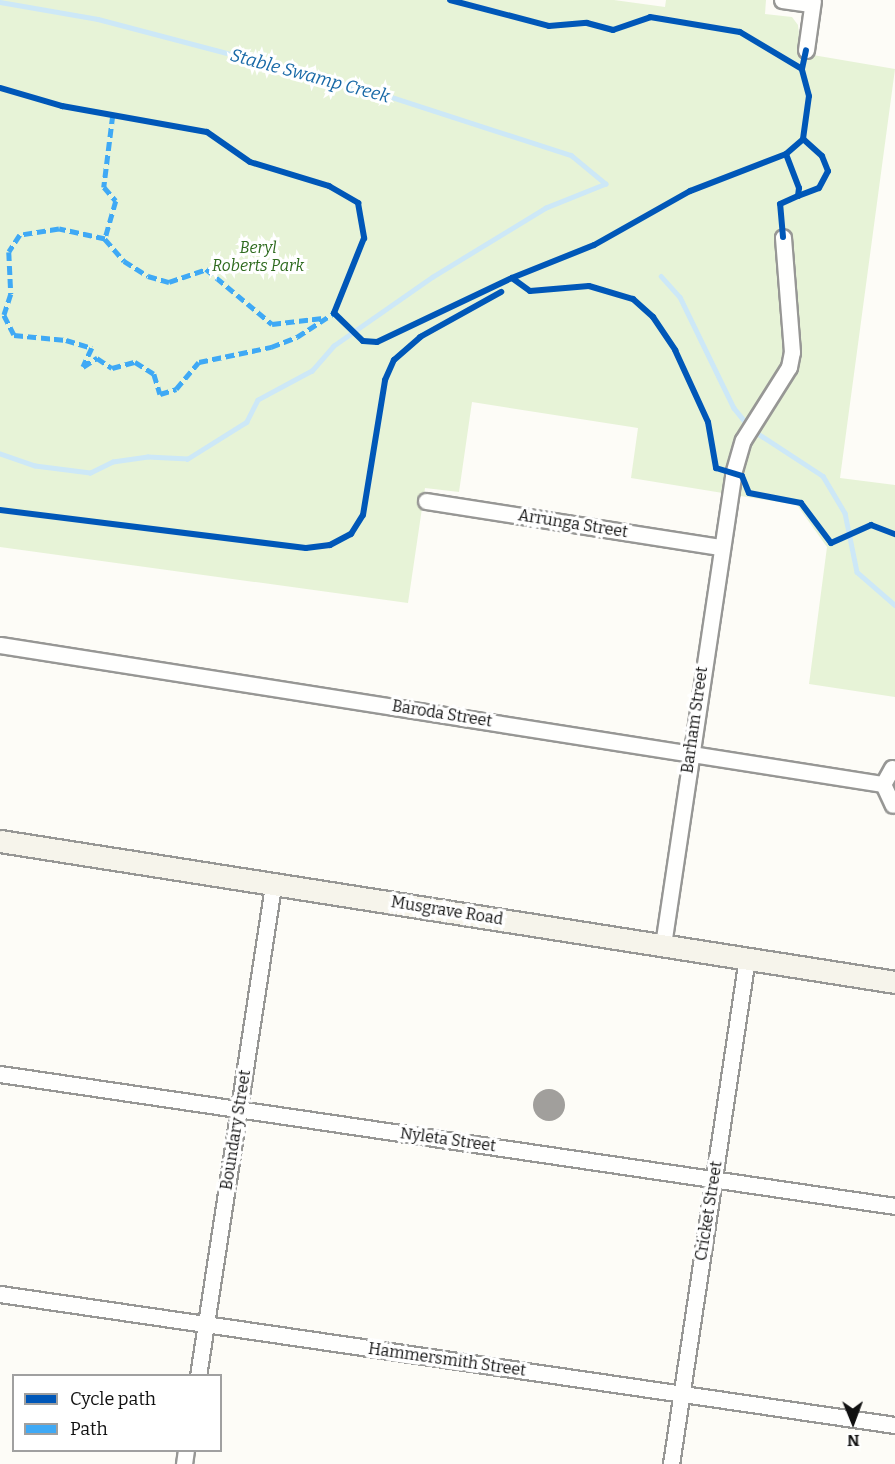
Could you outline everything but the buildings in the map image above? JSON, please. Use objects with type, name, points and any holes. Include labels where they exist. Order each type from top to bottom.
[{"type":"street","points":[[782,0],[811,2],[806,50]]},
{"type":"street","name":"Barham Street","points":[[663,945],[729,495],[742,440],[755,416],[789,367],[792,352],[783,237]]},
{"type":"street","name":"Arrunga Street","points":[[426,501],[720,547]]},
{"type":"street","name":"Baroda Street","points":[[0,645],[883,784]]},
{"type":"street","points":[[892,768],[883,784],[893,805]]},
{"type":"street","name":"Musgrave Road","points":[[0,841],[895,982]]},
{"type":"street","name":"Boundary Street","points":[[198,1374],[273,884]]},
{"type":"street","name":"Cricket Street","points":[[671,1464],[747,958]]},
{"type":"street","name":"Nyleta Street","points":[[0,1074],[895,1206]]},
{"type":"street","name":"Hammersmith Street","points":[[0,1294],[895,1425]]},
{"type":"green space","name":"Beryl Roberts Park","points":[[0,0],[614,0],[665,7],[666,0],[766,0],[765,14],[792,17],[798,25],[801,53],[895,69],[840,478],[895,485],[895,697],[809,684],[827,547],[797,505],[631,478],[638,428],[472,402],[459,492],[425,488],[408,603],[0,547]]},
{"type":"waterway","points":[[0,2],[98,19],[382,94],[571,155],[606,184],[546,208],[433,277],[334,346],[312,371],[258,400],[247,422],[188,459],[148,457],[113,462],[90,473],[35,466],[0,454]]},
{"type":"waterway","name":"Stable Swamp Creek","points":[[661,276],[680,297],[734,408],[748,425]]},
{"type":"waterway","name":"Stable Swamp Creek","points":[[754,431],[823,476],[845,513],[857,572],[895,605]]},
{"type":"marked path","points":[[113,115],[104,187],[116,201],[105,239],[59,229],[20,235],[9,252],[11,294],[4,315],[14,335],[66,340],[92,348],[83,367],[97,358],[112,368],[135,362],[154,374],[160,394],[176,389],[199,362],[271,347],[297,337],[334,313]]},
{"type":"marked path","points":[[105,239],[124,261],[148,276],[169,282],[206,269],[272,324],[323,318]]},
{"type":"cycle path","points":[[450,0],[549,26],[587,23],[613,30],[650,17],[740,32],[802,69]]},
{"type":"cycle path","points":[[783,237],[780,204],[798,196],[799,188],[786,154],[803,139],[809,96],[802,69],[806,50]]},
{"type":"cycle path","points":[[0,88],[62,106],[207,132],[250,162],[329,186],[358,203],[364,238],[334,313],[363,341],[377,342],[512,278]]},
{"type":"cycle path","points":[[798,196],[819,188],[828,171],[822,156],[803,139]]},
{"type":"cycle path","points":[[786,154],[690,191],[594,245],[512,278],[530,291],[589,286],[633,299],[653,317],[675,350],[708,422],[716,468],[742,476],[749,493],[801,503],[831,543],[871,525],[895,534]]},
{"type":"cycle path","points":[[0,510],[306,548],[330,545],[351,534],[363,515],[385,380],[394,360],[420,337],[501,292]]}]
